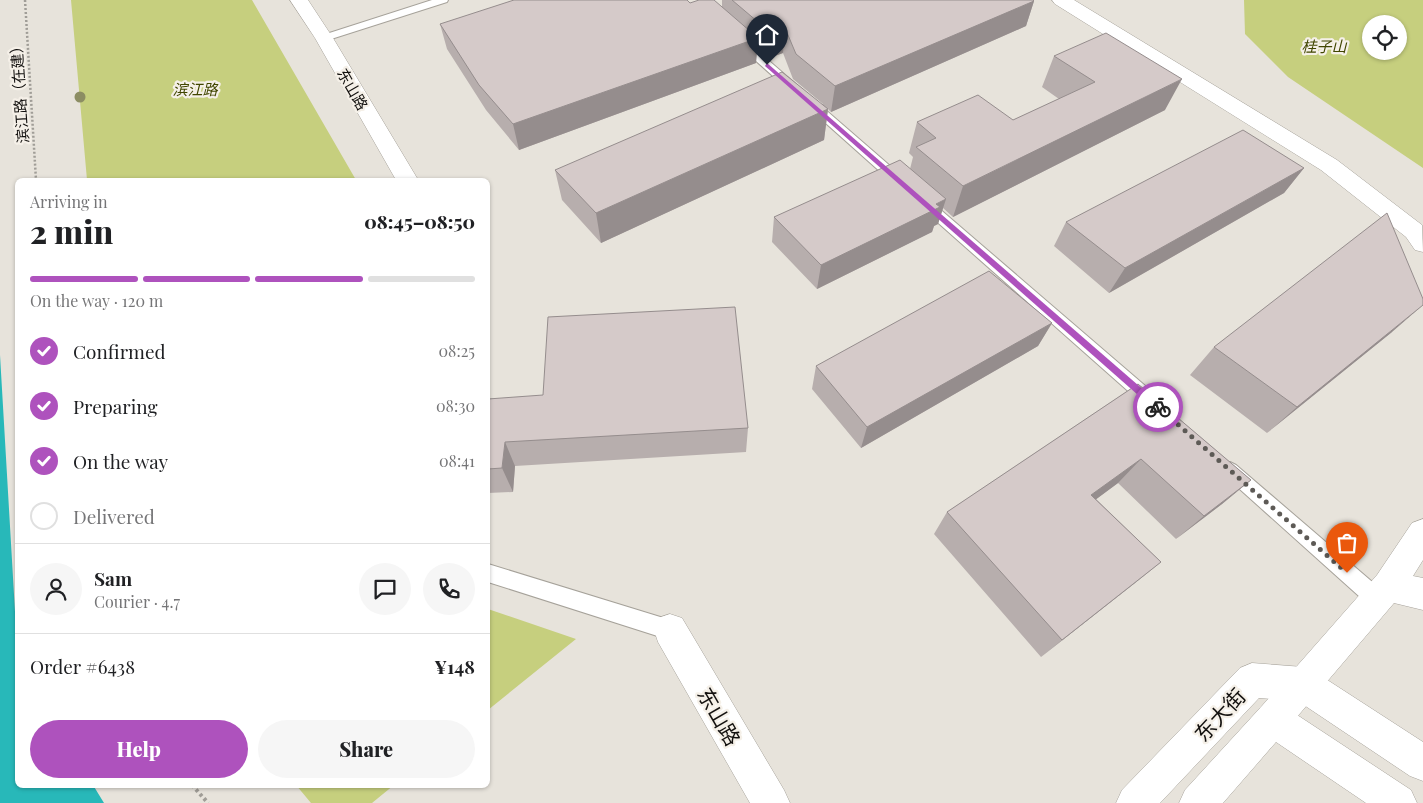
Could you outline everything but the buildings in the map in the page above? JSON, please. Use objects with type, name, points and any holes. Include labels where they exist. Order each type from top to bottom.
[{"type":"street","name":"东山路","points":[[299,0],[324,38],[403,178]]},
{"type":"street","points":[[1061,0],[1329,165],[1414,231],[1423,244]]},
{"type":"street","points":[[1198,803],[1382,593],[1423,533]]},
{"type":"street","points":[[1382,593],[1423,594]]},
{"type":"street","name":"东山路","points":[[670,630],[770,803]]},
{"type":"street","name":"东大街","points":[[1135,803],[1252,680],[1302,684],[1423,763]]},
{"type":"street","points":[[1273,719],[1398,803]]},
{"type":"lane","points":[[324,38],[443,0]]},
{"type":"lane","points":[[730,33],[1159,408]]},
{"type":"lane","points":[[1219,461],[1382,593]]},
{"type":"lane","points":[[490,574],[670,630]]},
{"type":"path","name":"滨江路（在建）","points":[[25,0],[36,178]]},
{"type":"path","points":[[195,788],[208,803]]},
{"type":"green space","name":"滨江路","points":[[71,0],[252,0],[355,178],[87,178]]},
{"type":"green space","name":"桂子山","points":[[1244,0],[1423,0],[1423,168],[1288,77],[1245,34]]},
{"type":"green space","points":[[490,610],[576,639],[490,708]]},
{"type":"green space","points":[[298,788],[390,788],[372,803],[311,803]]},
{"type":"water","points":[[0,355],[15,612],[15,788],[95,788],[104,803],[0,803]]},
{"type":"way so far","points":[[1158,407],[1347,573]]},
{"type":"route","points":[[767,65],[1158,407]]}]
